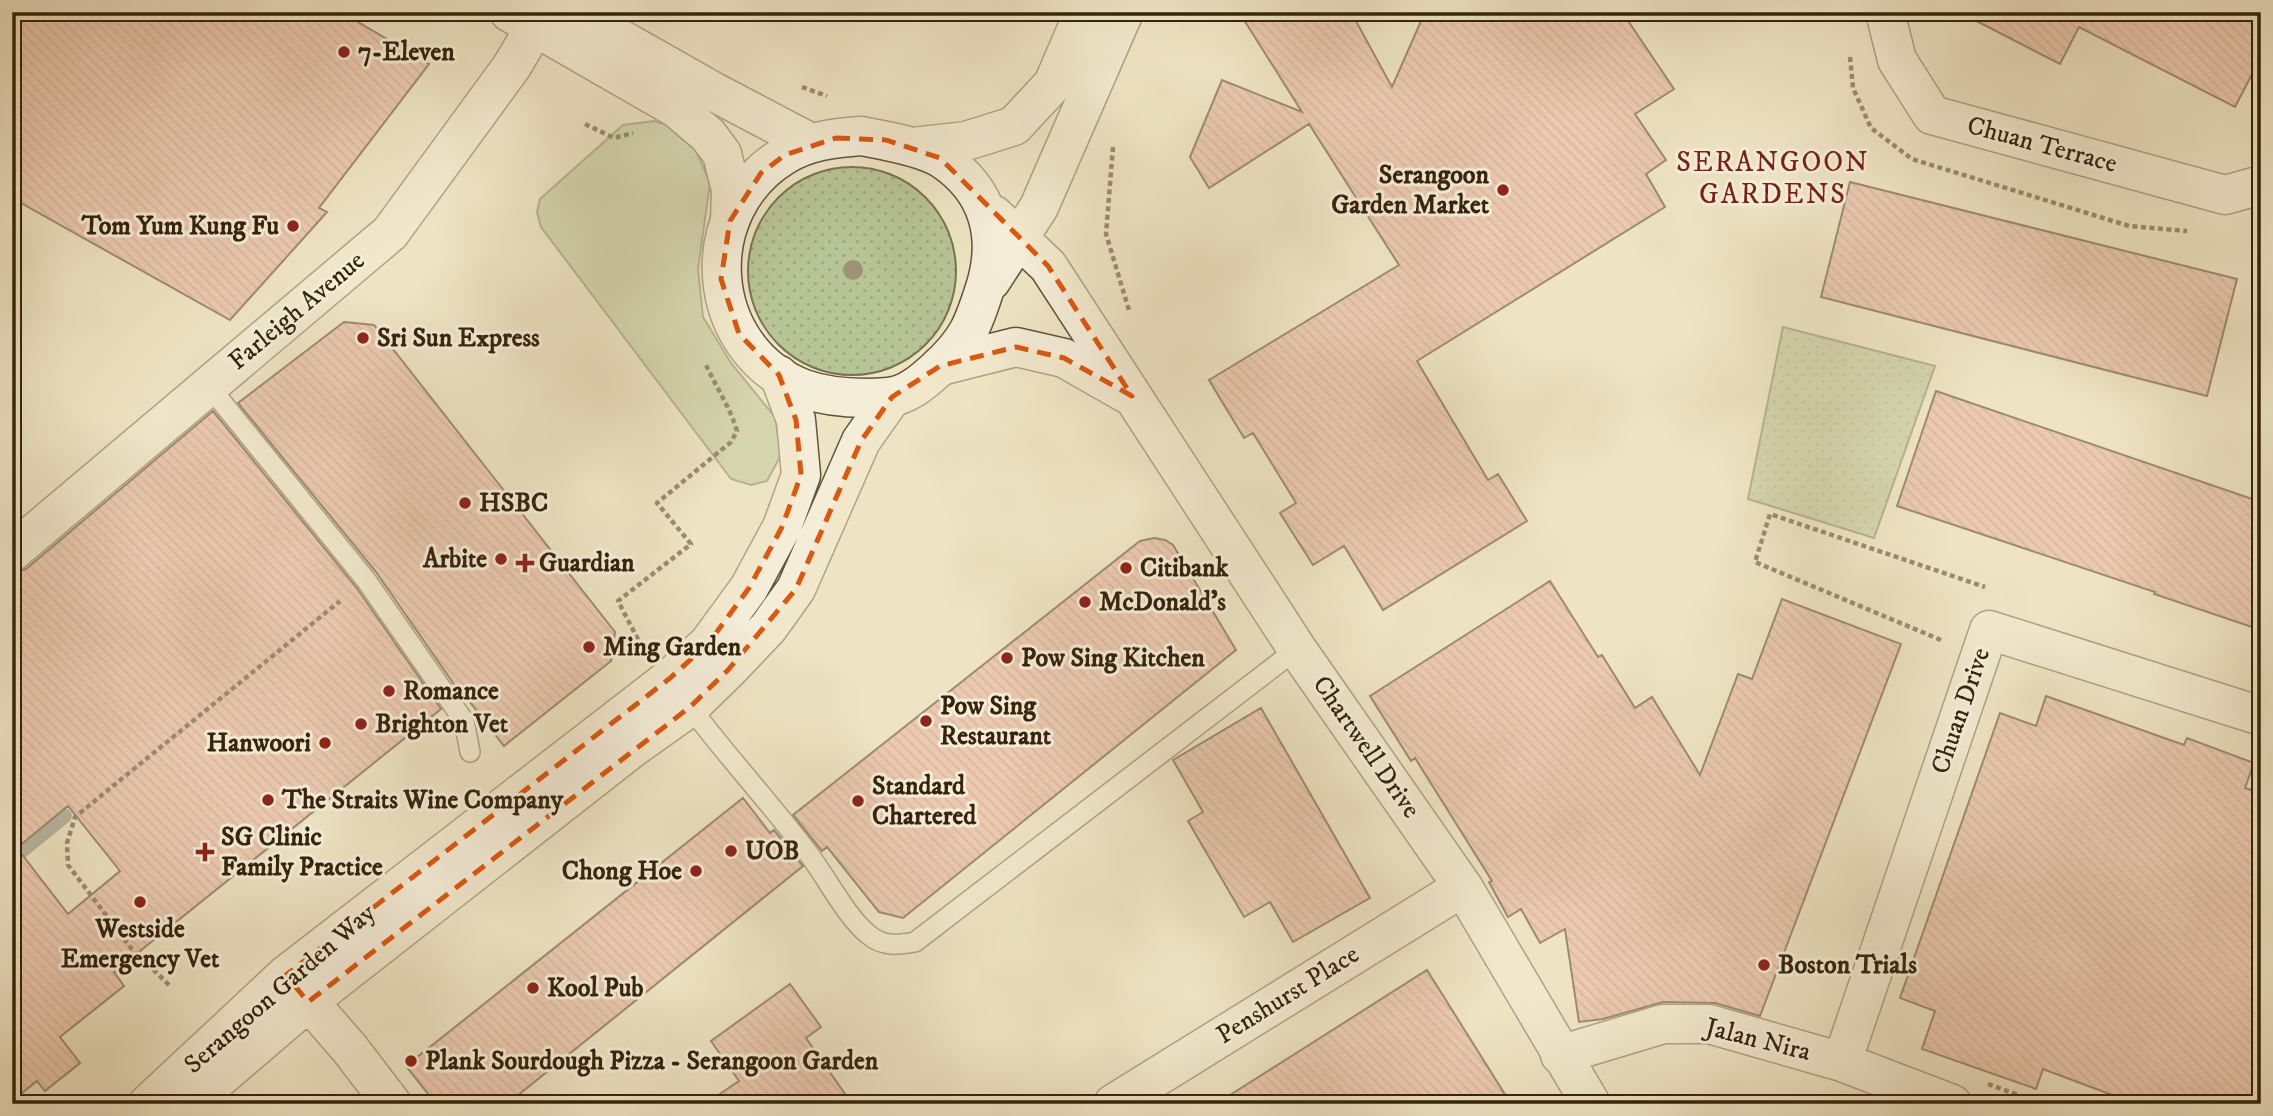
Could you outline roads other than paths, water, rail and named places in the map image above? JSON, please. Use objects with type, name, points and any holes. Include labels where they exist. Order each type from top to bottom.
[{"type":"street","points":[[573,12],[672,69],[811,143]]},
{"type":"street","points":[[910,148],[966,141],[1014,126],[1053,84],[1084,12]]},
{"type":"street","points":[[984,291],[1038,207],[1124,12]]},
{"type":"street","name":"Chuan Terrace","points":[[1885,12],[1897,60],[1932,115],[2225,195],[2261,185]]},
{"type":"street","points":[[522,20],[676,108],[708,135],[722,154],[731,190],[730,221]]},
{"type":"street","name":"Farleigh Avenue","points":[[12,552],[390,233],[512,66],[522,20]]},
{"type":"street","points":[[861,136],[886,140],[940,158],[965,178],[983,204],[993,247],[991,270],[969,333],[956,351],[940,366],[910,390],[892,397],[832,396],[804,388],[779,375],[750,350],[739,334],[724,297],[721,259],[730,221],[742,195],[761,173],[785,155],[811,143],[861,136]]},
{"type":"street","name":"Chartwell Drive","points":[[983,204],[1048,266],[1297,649],[1463,887],[1591,1104]]},
{"type":"street","name":"Chartwell Drive","points":[[940,366],[1016,347],[1064,358],[1132,396]]},
{"type":"street","name":"Serangoon Garden Way","points":[[718,657],[755,576],[782,527],[801,475],[796,420],[779,375]]},
{"type":"street","name":"Serangoon Garden Way","points":[[148,1104],[213,1064],[297,988],[535,802],[631,748],[668,680],[718,657],[768,628],[796,589],[861,441],[892,397]]},
{"type":"street","name":"Chuan Drive","points":[[1842,1062],[1989,630],[2261,716]]},
{"type":"street","name":"Penshurst Place","points":[[1112,1104],[1463,887]]},
{"type":"street","points":[[297,988],[350,1049],[392,1104]]},
{"type":"street","name":"Jalan Nira","points":[[1560,1055],[1663,1024],[1709,1024],[1842,1062],[1952,1104]]},
{"type":"street","name":"Serangoon Garden Way","points":[[189,1104],[213,1064]]},
{"type":"lane","points":[[208,385],[366,580],[464,721],[470,752]]},
{"type":"lane","points":[[668,680],[735,767],[806,849],[870,936],[893,946],[915,942],[1297,649]]},
{"type":"waterway","points":[[12,859],[65,816]]},
{"type":"place","name":"7-Eleven","points":[[344,52]]},
{"type":"place","name":"Serangoon Garden Market","points":[[1503,190]]},
{"type":"place","name":"Tom Yum Kung Fu","points":[[293,226]]},
{"type":"place","name":"Sri Sun Express","points":[[363,338]]},
{"type":"place","name":"HSBC","points":[[465,503]]},
{"type":"place","name":"Arbite","points":[[501,559]]},
{"type":"place","name":"Guardian","points":[[525,563]]},
{"type":"place","name":"Citibank","points":[[1126,568]]},
{"type":"place","name":"McDonald's","points":[[1085,602]]},
{"type":"place","name":"Ming Garden","points":[[589,647]]},
{"type":"place","name":"Pow Sing Kitchen","points":[[1007,658]]},
{"type":"place","name":"Romance","points":[[389,691]]},
{"type":"place","name":"Pow Sing Restaurant","points":[[926,721]]},
{"type":"place","name":"Brighton Vet","points":[[361,724]]},
{"type":"place","name":"Hanwoori","points":[[325,743]]},
{"type":"place","name":"The Straits Wine Company","points":[[268,800]]},
{"type":"place","name":"Standard Chartered","points":[[858,801]]},
{"type":"place","name":"UOB","points":[[731,851]]},
{"type":"place","name":"SG Clinic Family Practice","points":[[205,852]]},
{"type":"place","name":"Chong Hoe","points":[[696,871]]},
{"type":"place","name":"Westside Emergency Vet","points":[[140,902]]},
{"type":"place","name":"Boston Trials","points":[[1764,965]]},
{"type":"place","name":"Kool Pub","points":[[533,988]]},
{"type":"place","name":"Plank Sourdough Pizza - Serangoon Garden","points":[[411,1061]]},
{"type":"district","name":"SERANGOON GARDENS","points":[[1773,178]]}]
